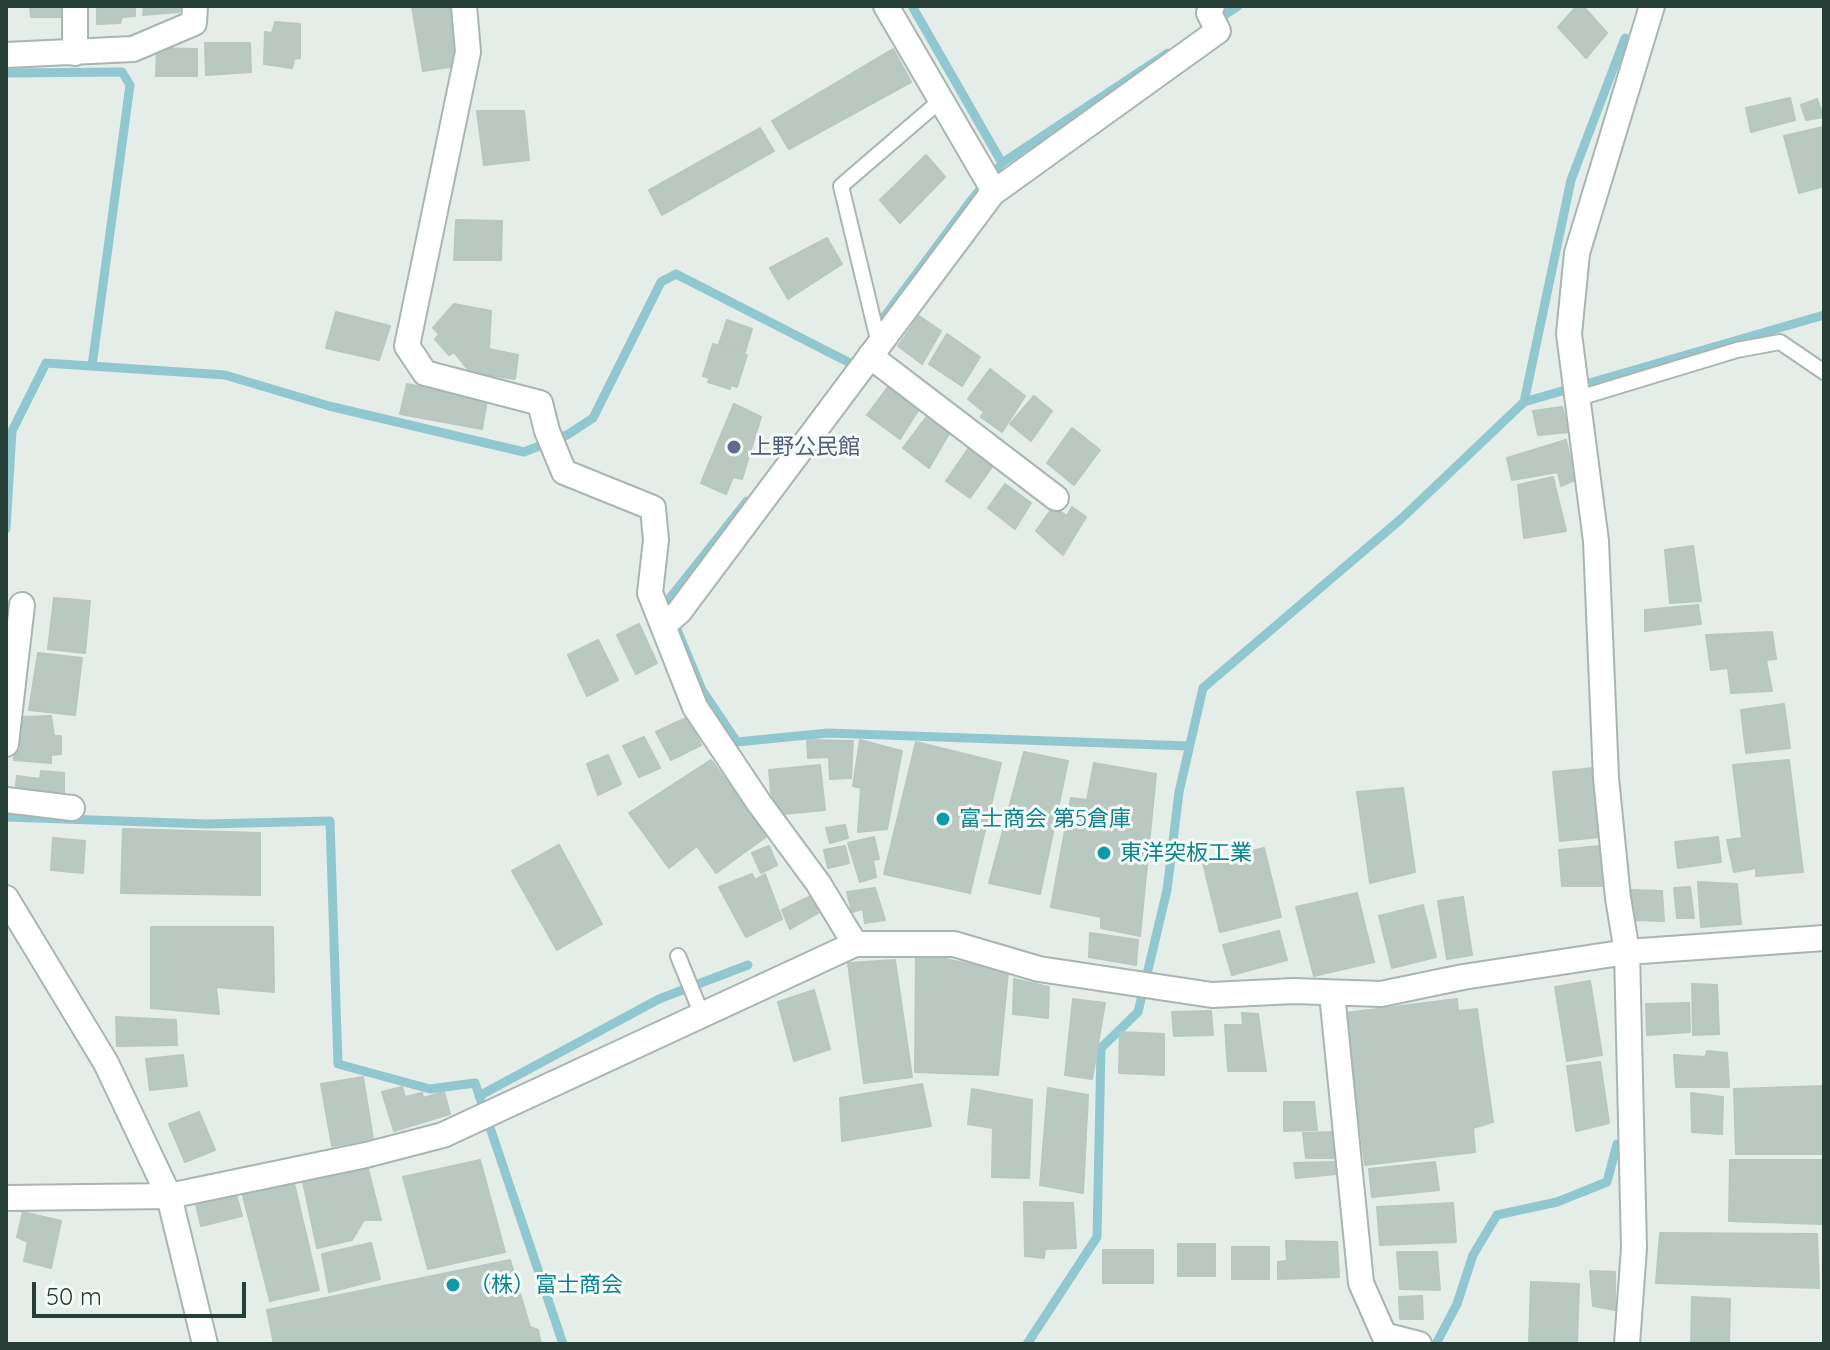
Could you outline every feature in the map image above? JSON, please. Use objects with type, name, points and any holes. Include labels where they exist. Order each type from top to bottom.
[{"type":"street","points":[[75,6],[75,53]]},
{"type":"street","points":[[6,55],[133,49],[194,23],[195,6]]},
{"type":"street","points":[[464,6],[468,52],[407,346],[425,373],[540,403],[564,472],[653,508],[656,540],[650,593],[672,618],[695,707],[759,803],[818,883],[855,944]]},
{"type":"street","points":[[886,6],[989,186]]},
{"type":"street","points":[[672,618],[875,350],[989,186],[1218,31],[1209,13],[1212,6]]},
{"type":"street","points":[[1627,1344],[1634,1248],[1627,952],[1618,898],[1606,778],[1596,541],[1569,334],[1577,253],[1652,6]]},
{"type":"street","points":[[875,350],[1056,498]]},
{"type":"street","points":[[6,744],[22,605]]},
{"type":"street","points":[[6,800],[72,808]]},
{"type":"street","points":[[6,898],[106,1063],[169,1196],[205,1344]]},
{"type":"street","points":[[6,1198],[169,1196],[366,1155],[443,1135],[698,1005],[855,944],[954,944],[1039,969],[1212,995],[1294,991],[1381,994],[1463,977],[1627,952],[1824,938]]},
{"type":"street","points":[[1332,994],[1361,1283],[1384,1335],[1418,1344]]},
{"type":"lane","points":[[875,350],[872,315],[841,186],[941,100]]},
{"type":"lane","points":[[1579,398],[1737,350],[1780,342],[1824,372]]},
{"type":"lane","points":[[678,956],[698,1005]]},
{"type":"building","points":[[30,6],[61,6],[61,17],[31,17]]},
{"type":"building","points":[[97,6],[135,6],[135,16],[122,17],[120,23],[97,24]]},
{"type":"building","points":[[144,6],[181,6],[179,12],[143,15]]},
{"type":"building","points":[[450,6],[457,66],[423,71],[412,7]]},
{"type":"building","points":[[1577,6],[1583,6],[1607,33],[1586,58],[1558,27]]},
{"type":"building","points":[[275,22],[300,24],[300,58],[294,59],[292,68],[264,64],[265,32],[272,33]]},
{"type":"building","points":[[205,43],[250,43],[251,72],[206,75]]},
{"type":"building","points":[[157,48],[197,49],[197,76],[156,76]]},
{"type":"building","points":[[893,49],[911,82],[789,149],[772,121]]},
{"type":"building","points":[[1790,98],[1795,120],[1751,132],[1746,108]]},
{"type":"building","points":[[1817,99],[1824,117],[1806,120],[1801,105]]},
{"type":"building","points":[[477,111],[524,111],[529,160],[484,165]]},
{"type":"building","points":[[1823,127],[1824,186],[1799,193],[1784,136]]},
{"type":"building","points":[[760,128],[774,151],[662,215],[649,190]]},
{"type":"building","points":[[926,155],[945,177],[900,223],[880,200]]},
{"type":"building","points":[[456,220],[502,221],[501,260],[454,260]]},
{"type":"building","points":[[827,238],[842,264],[788,299],[770,268]]},
{"type":"building","points":[[454,304],[491,311],[489,349],[518,355],[515,379],[470,372],[454,352],[449,355],[435,339],[439,334],[433,328]]},
{"type":"building","points":[[336,312],[390,326],[379,360],[326,348]]},
{"type":"building","points":[[919,316],[941,331],[922,364],[898,346]]},
{"type":"building","points":[[727,320],[752,329],[745,352],[719,344]]},
{"type":"building","points":[[947,334],[980,357],[962,386],[929,364]]},
{"type":"building","points":[[713,344],[747,355],[737,387],[731,385],[730,389],[708,382],[710,378],[703,376]]},
{"type":"building","points":[[990,369],[1025,396],[1002,432],[981,417],[984,412],[968,399]]},
{"type":"building","points":[[407,384],[487,400],[482,429],[400,414]]},
{"type":"building","points":[[888,387],[919,409],[900,439],[867,415]]},
{"type":"building","points":[[1034,396],[1052,411],[1031,441],[1010,424]]},
{"type":"building","name":"上野公民館","points":[[734,404],[761,417],[742,479],[733,477],[726,494],[701,483]]},
{"type":"building","points":[[1562,407],[1569,432],[1538,435],[1533,411]]},
{"type":"building","points":[[928,415],[950,432],[929,468],[903,448]]},
{"type":"building","points":[[1072,428],[1100,450],[1074,485],[1047,463]]},
{"type":"building","points":[[1566,440],[1575,480],[1561,486],[1558,472],[1512,480],[1507,458]]},
{"type":"building","points":[[970,446],[994,464],[970,498],[946,481]]},
{"type":"building","points":[[1553,477],[1566,531],[1524,538],[1518,485]]},
{"type":"building","points":[[1005,484],[1031,503],[1015,529],[988,508]]},
{"type":"building","points":[[1053,507],[1067,516],[1072,507],[1086,517],[1063,555],[1036,531]]},
{"type":"building","points":[[1693,546],[1701,601],[1670,603],[1665,550]]},
{"type":"building","points":[[54,598],[90,601],[85,653],[48,649]]},
{"type":"building","points":[[1698,605],[1701,624],[1645,631],[1645,610]]},
{"type":"building","points":[[639,624],[657,663],[636,674],[617,635]]},
{"type":"building","points":[[1772,632],[1776,659],[1766,660],[1772,691],[1731,693],[1728,668],[1711,670],[1706,635]]},
{"type":"building","points":[[598,640],[618,680],[587,696],[568,655]]},
{"type":"building","points":[[38,653],[82,658],[75,715],[29,710]]},
{"type":"building","points":[[1784,704],[1790,748],[1746,753],[1741,710]]},
{"type":"building","points":[[51,716],[54,736],[61,736],[61,754],[51,755],[51,763],[14,760],[15,730],[22,732],[23,717]]},
{"type":"building","points":[[688,717],[701,745],[671,760],[656,732]]},
{"type":"building","points":[[644,737],[660,768],[639,777],[623,746]]},
{"type":"building","points":[[807,740],[853,741],[851,778],[830,779],[829,757],[808,758]]},
{"type":"building","points":[[860,740],[902,751],[887,829],[858,832],[861,788],[853,786]]},
{"type":"building","name":"富士商会 第5倉庫","points":[[916,742],[1001,763],[970,893],[884,874]]},
{"type":"building","points":[[1024,752],[1068,761],[1040,894],[989,883]]},
{"type":"building","points":[[608,755],[621,784],[598,795],[587,764]]},
{"type":"building","points":[[711,760],[767,836],[716,873],[697,846],[669,868],[629,813]]},
{"type":"building","points":[[1789,760],[1803,872],[1756,876],[1756,868],[1734,872],[1727,840],[1742,838],[1733,765]]},
{"type":"building","name":"東洋突板工業","points":[[1094,763],[1156,774],[1140,936],[1101,928],[1101,917],[1051,907],[1071,798],[1087,800]]},
{"type":"building","points":[[820,765],[825,810],[773,815],[769,770]]},
{"type":"building","points":[[1594,768],[1600,837],[1560,841],[1553,772]]},
{"type":"building","points":[[41,771],[64,773],[64,797],[15,795],[17,776],[40,779]]},
{"type":"building","points":[[1403,788],[1415,872],[1370,883],[1357,792]]},
{"type":"building","points":[[845,825],[848,838],[830,843],[826,828]]},
{"type":"building","points":[[123,829],[260,833],[260,895],[121,893]]},
{"type":"building","points":[[874,837],[879,859],[873,860],[876,877],[860,882],[848,843]]},
{"type":"building","points":[[1718,837],[1721,862],[1678,868],[1675,842]]},
{"type":"building","points":[[53,838],[85,841],[83,873],[51,870]]},
{"type":"building","points":[[559,845],[602,924],[557,950],[512,871]]},
{"type":"building","points":[[769,846],[777,865],[761,873],[752,853]]},
{"type":"building","points":[[845,846],[849,863],[828,868],[824,850]]},
{"type":"building","points":[[1600,846],[1605,886],[1562,886],[1559,850]]},
{"type":"building","points":[[1264,848],[1281,917],[1220,932],[1203,863]]},
{"type":"building","points":[[752,874],[755,880],[765,874],[782,919],[746,937],[719,887]]},
{"type":"building","points":[[1698,882],[1737,884],[1741,924],[1701,927]]},
{"type":"building","points":[[1690,887],[1694,918],[1677,918],[1674,888]]},
{"type":"building","points":[[875,888],[885,920],[865,923],[863,909],[852,912],[847,892]]},
{"type":"building","points":[[1631,890],[1662,891],[1664,921],[1634,920]]},
{"type":"building","points":[[1357,893],[1374,962],[1314,976],[1296,907]]},
{"type":"building","points":[[811,896],[820,912],[790,929],[782,910]]},
{"type":"building","points":[[1463,897],[1472,955],[1447,959],[1438,901]]},
{"type":"building","points":[[1423,905],[1436,957],[1392,968],[1379,916]]},
{"type":"building","points":[[151,927],[273,927],[274,992],[216,987],[219,1014],[151,1008]]},
{"type":"building","points":[[1279,931],[1287,960],[1232,975],[1223,945]]},
{"type":"building","points":[[1090,933],[1138,940],[1136,965],[1089,957]]},
{"type":"building","points":[[916,953],[1008,972],[998,1075],[915,1072]]},
{"type":"building","points":[[895,960],[912,1077],[864,1083],[848,963]]},
{"type":"building","points":[[1014,979],[1049,987],[1048,1018],[1013,1014]]},
{"type":"building","points":[[1590,981],[1602,1055],[1567,1061],[1555,987]]},
{"type":"building","points":[[1692,984],[1717,985],[1719,1034],[1693,1035]]},
{"type":"building","points":[[814,990],[830,1049],[794,1061],[778,1002]]},
{"type":"building","points":[[1073,999],[1105,1003],[1092,1079],[1065,1075]]},
{"type":"building","points":[[1457,999],[1458,1011],[1477,1009],[1493,1122],[1473,1128],[1475,1152],[1365,1165],[1346,1013]]},
{"type":"building","points":[[1689,1003],[1690,1032],[1647,1035],[1646,1004]]},
{"type":"building","points":[[1211,1011],[1213,1035],[1174,1036],[1172,1012]]},
{"type":"building","points":[[1242,1013],[1258,1014],[1266,1071],[1228,1071],[1225,1025],[1243,1025]]},
{"type":"building","points":[[116,1017],[176,1020],[177,1045],[117,1046]]},
{"type":"building","points":[[1120,1032],[1164,1034],[1164,1075],[1119,1073]]},
{"type":"building","points":[[1707,1051],[1727,1053],[1729,1087],[1676,1087],[1674,1055],[1705,1057]]},
{"type":"building","points":[[183,1055],[187,1086],[150,1090],[146,1059]]},
{"type":"building","points":[[1600,1062],[1609,1123],[1576,1131],[1567,1066]]},
{"type":"building","points":[[363,1077],[373,1139],[332,1146],[321,1084]]},
{"type":"building","points":[[922,1084],[931,1126],[842,1141],[840,1098]]},
{"type":"building","points":[[1824,1086],[1824,1154],[1736,1154],[1734,1089]]},
{"type":"building","points":[[402,1087],[405,1097],[422,1093],[423,1098],[444,1092],[450,1114],[394,1131],[382,1092]]},
{"type":"building","points":[[1048,1088],[1088,1095],[1083,1193],[1040,1185]]},
{"type":"building","points":[[972,1089],[1032,1100],[1029,1178],[992,1177],[993,1128],[968,1124]]},
{"type":"building","points":[[1691,1093],[1723,1097],[1722,1134],[1692,1132]]},
{"type":"building","points":[[1284,1102],[1314,1102],[1317,1130],[1284,1131]]},
{"type":"building","points":[[199,1112],[215,1150],[185,1162],[169,1124]]},
{"type":"building","points":[[1333,1132],[1335,1158],[1306,1158],[1303,1133]]},
{"type":"building","points":[[480,1160],[505,1252],[428,1269],[403,1177]]},
{"type":"building","points":[[1730,1160],[1824,1160],[1824,1224],[1729,1221]]},
{"type":"building","points":[[1335,1162],[1336,1174],[1296,1178],[1294,1163]]},
{"type":"building","points":[[1435,1162],[1439,1190],[1372,1197],[1369,1169]]},
{"type":"building","points":[[368,1169],[381,1220],[364,1220],[352,1240],[317,1248],[302,1177],[321,1172],[324,1179]]},
{"type":"building","points":[[294,1183],[319,1290],[270,1301],[242,1192]]},
{"type":"building","points":[[236,1194],[242,1216],[201,1226],[196,1204]]},
{"type":"building","points":[[1024,1202],[1073,1203],[1076,1248],[1045,1249],[1044,1258],[1025,1256]]},
{"type":"building","points":[[1453,1203],[1456,1242],[1380,1245],[1377,1207]]},
{"type":"building","points":[[23,1212],[61,1221],[51,1268],[24,1261],[28,1242],[17,1237]]},
{"type":"building","points":[[1660,1233],[1817,1234],[1819,1288],[1656,1283]]},
{"type":"building","points":[[1286,1241],[1337,1242],[1339,1277],[1278,1279],[1278,1262],[1287,1261]]},
{"type":"building","points":[[371,1243],[380,1279],[329,1292],[322,1254]]},
{"type":"building","points":[[1178,1244],[1215,1244],[1215,1276],[1178,1276]]},
{"type":"building","points":[[1232,1247],[1269,1247],[1269,1279],[1232,1279]]},
{"type":"building","points":[[1103,1250],[1153,1250],[1153,1283],[1103,1283]]},
{"type":"building","points":[[1397,1252],[1437,1252],[1440,1290],[1400,1289]]},
{"type":"building","name":"（株）富士商会","points":[[510,1260],[530,1327],[538,1330],[541,1344],[274,1344],[267,1310]]},
{"type":"building","points":[[1590,1271],[1615,1272],[1615,1310],[1593,1306]]},
{"type":"building","points":[[1531,1282],[1579,1284],[1577,1344],[1529,1344]]},
{"type":"building","points":[[1422,1296],[1423,1319],[1400,1319],[1399,1297]]},
{"type":"building","points":[[1692,1297],[1730,1299],[1729,1344],[1691,1344]]},
{"type":"waterway","points":[[912,6],[1002,163],[1168,53]]},
{"type":"waterway","points":[[1214,22],[1238,6]]},
{"type":"waterway","points":[[1625,38],[1571,180],[1524,402],[1824,315]]},
{"type":"waterway","points":[[6,73],[122,72],[130,85],[92,366]]},
{"type":"waterway","points":[[873,332],[1002,163]]},
{"type":"waterway","points":[[6,529],[12,431],[46,363],[225,375],[329,406],[524,452],[567,435],[593,418],[661,282],[676,274],[850,363]]},
{"type":"waterway","points":[[1027,1344],[1097,1237],[1101,1048],[1138,1012],[1167,890],[1179,792],[1203,688],[1401,519],[1524,402]]},
{"type":"waterway","points":[[747,501],[666,603],[702,690],[737,742],[828,733],[1189,746]]},
{"type":"waterway","points":[[6,817],[207,824],[330,821],[338,1064],[430,1089],[475,1083],[563,1344]]},
{"type":"waterway","points":[[479,1096],[659,999],[748,965]]},
{"type":"waterway","points":[[1436,1344],[1457,1304],[1473,1255],[1497,1215],[1557,1202],[1607,1182],[1617,1144]]},
{"type":"place","name":"上野公民館","points":[[734,447]]},
{"type":"place","name":"富士商会 第5倉庫","points":[[943,819]]},
{"type":"place","name":"東洋突板工業","points":[[1104,853]]},
{"type":"place","name":"（株）富士商会","points":[[453,1285]]}]
